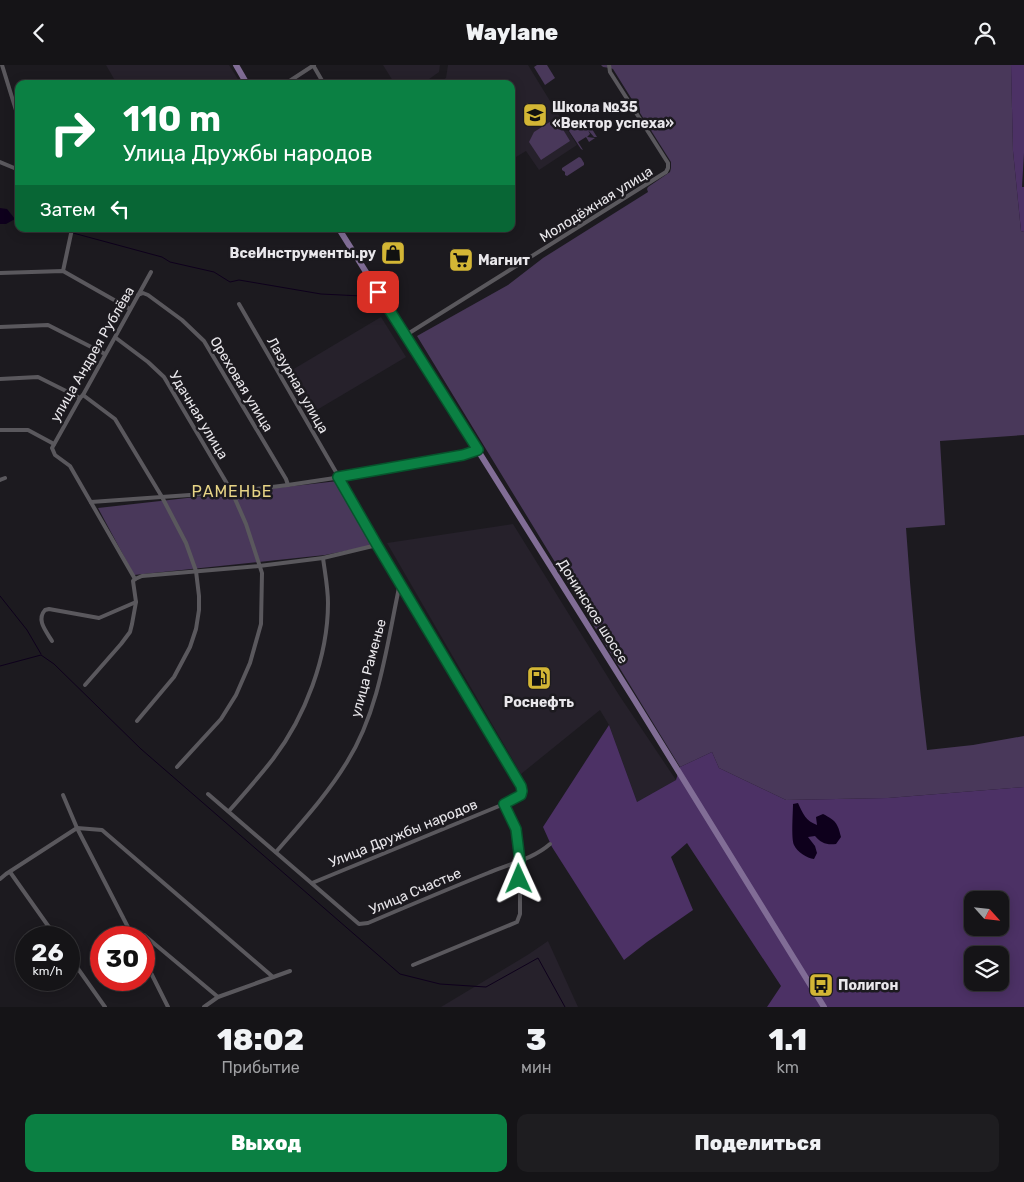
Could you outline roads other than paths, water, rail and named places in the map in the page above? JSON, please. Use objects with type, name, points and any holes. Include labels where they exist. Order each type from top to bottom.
[{"type":"main road","points":[[236,65],[245,80]]},
{"type":"main road","name":"Донинское шоссе","points":[[341,232],[627,687],[824,1007]]},
{"type":"street","points":[[2,65],[15,108]]},
{"type":"street","points":[[291,80],[314,65],[322,80]]},
{"type":"street","name":"Молодёжная улица","points":[[406,335],[666,172],[668,163],[610,72],[609,65]]},
{"type":"street","points":[[0,162],[15,168]]},
{"type":"street","points":[[62,271],[72,232]]},
{"type":"street","points":[[0,273],[62,271],[130,309]]},
{"type":"street","name":"улица Андрея Рублёва","points":[[53,446],[151,272]]},
{"type":"street","name":"Ореховая улица","points":[[138,295],[143,293],[148,295],[182,320],[204,341],[288,485]]},
{"type":"street","name":"Лазурная улица","points":[[239,304],[338,477]]},
{"type":"street","points":[[0,327],[48,325],[105,354]]},
{"type":"street","name":"Удачная улица","points":[[116,337],[148,361],[164,377],[232,492],[246,524],[262,573],[261,624],[250,663],[236,695],[221,719],[177,767]]},
{"type":"street","points":[[0,379],[38,377],[82,396],[115,419],[162,497],[186,543],[196,571],[199,595],[196,629],[184,661],[174,677],[137,721]]},
{"type":"street","points":[[0,430],[28,430],[53,446],[55,455],[70,466],[135,579],[133,581],[136,602],[132,624],[127,636],[85,685]]},
{"type":"street","points":[[91,502],[232,492],[288,485],[463,455],[478,450]]},
{"type":"street","points":[[338,477],[400,583]]},
{"type":"street","points":[[0,480],[5,478]]},
{"type":"street","points":[[135,579],[142,576],[259,566],[324,558],[377,545]]},
{"type":"street","points":[[229,811],[274,758],[291,732],[309,695],[326,633],[328,603],[324,558]]},
{"type":"street","name":"Улица Дружбы народов","points":[[312,883],[504,804],[521,795],[521,786],[400,583]]},
{"type":"street","name":"улица Раменье","points":[[276,852],[321,799],[348,761],[360,738],[376,692],[400,583]]},
{"type":"street","points":[[52,641],[41,621],[41,615],[45,610],[49,609],[99,618],[136,602]]},
{"type":"street","name":"Улица Счастье","points":[[208,793],[359,924],[368,923],[490,871],[520,861],[543,850],[550,844]]},
{"type":"street","points":[[62,795],[127,926]]},
{"type":"street","points":[[413,965],[518,922],[520,914],[520,861],[516,829],[504,804]]},
{"type":"street","points":[[0,879],[77,828],[102,830],[273,977]]},
{"type":"street","points":[[10,872],[48,926]]},
{"type":"street","points":[[155,944],[218,997]]},
{"type":"street","points":[[204,1007],[218,997],[290,971]]},
{"type":"street","points":[[80,972],[104,1007]]},
{"type":"street","points":[[155,981],[168,1007]]},
{"type":"waterway","points":[[73,233],[162,257],[170,262],[214,272],[230,282],[239,280],[321,294],[362,296]]},
{"type":"waterway","points":[[0,596],[27,630],[41,654]]},
{"type":"waterway","points":[[0,666],[41,655],[54,664],[141,749],[400,974],[440,984],[486,987],[538,958],[565,1007]]},
{"type":"place","name":"Школа №35 «Вектор успеха»","points":[[535,115]]},
{"type":"place","name":"ВсеИнструменты.ру","points":[[393,253]]},
{"type":"place","name":"Магнит","points":[[461,260]]},
{"type":"place","name":"Роснефть","points":[[539,678]]},
{"type":"place","name":"Полигон","points":[[821,985]]},
{"type":"district","name":"РАМЕНЬЕ","points":[[232,491]]}]
